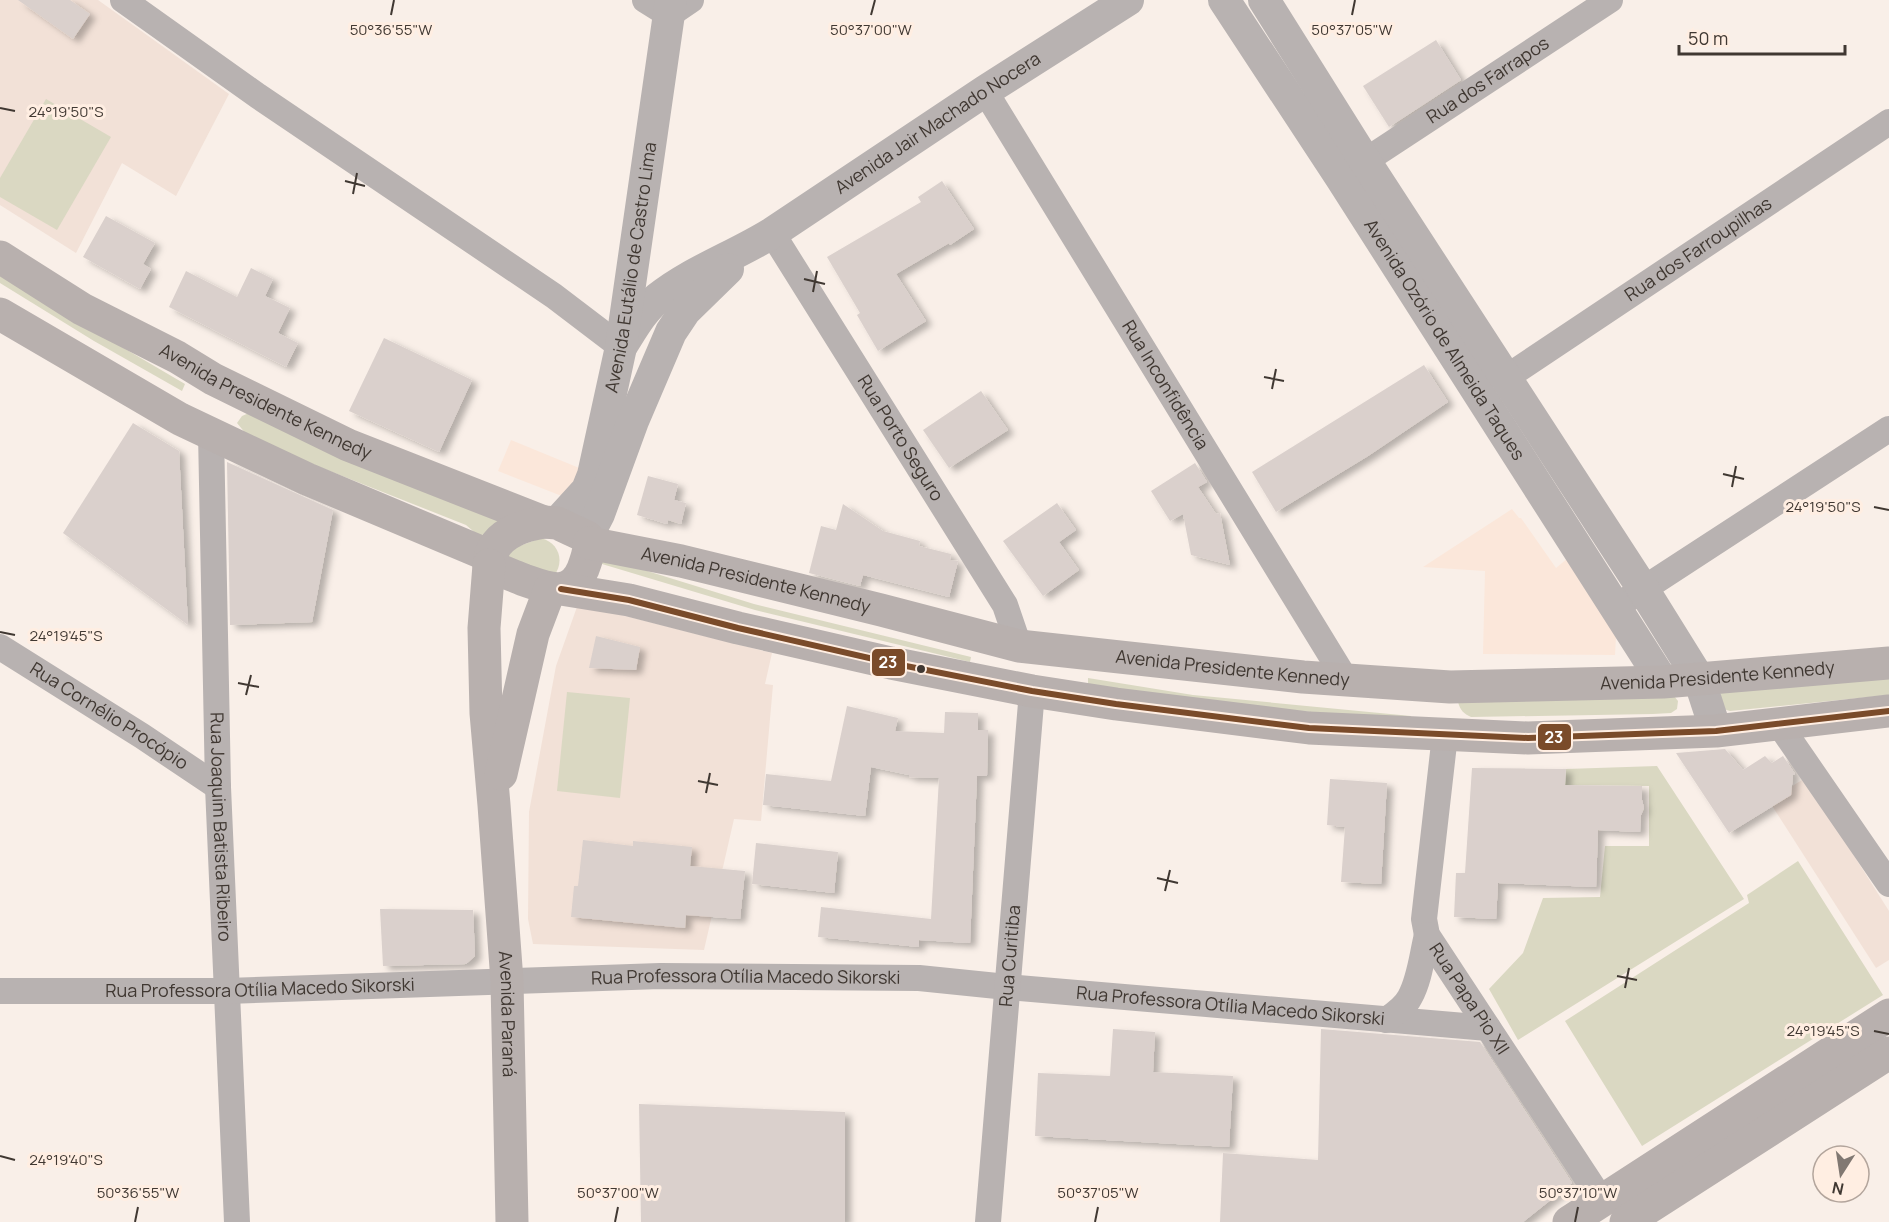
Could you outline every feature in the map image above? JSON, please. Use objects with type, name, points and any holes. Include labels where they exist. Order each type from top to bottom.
[{"type":"main road","name":"Avenida Presidente Kennedy","points":[[0,257],[82,309],[177,357],[213,379],[348,445],[550,523]]},
{"type":"main road","points":[[0,314],[165,411],[307,479],[490,560],[498,570],[556,589],[629,600],[891,663],[1032,691],[1116,704],[1309,728],[1445,735],[1528,738],[1716,731],[1889,711]]},
{"type":"main road","points":[[490,560],[496,543],[529,525],[550,523],[588,540],[587,560],[581,573],[571,585],[556,589]]},
{"type":"main road","name":"Avenida Presidente Kennedy","points":[[588,540],[881,610],[1019,646],[1303,677],[1450,687],[1663,682],[1889,663]]},
{"type":"main road","name":"Avenida Paraná","points":[[490,560],[484,628],[485,690],[507,981],[512,1222]]},
{"type":"main road","name":"Avenida Paraná","points":[[494,805],[533,634],[556,589]]},
{"type":"main road","points":[[1569,1222],[1889,1015]]},
{"type":"main road","points":[[1626,1222],[1889,1053]]},
{"type":"street","points":[[123,0],[258,96],[554,296],[621,347]]},
{"type":"street","name":"Avenida Jair Machado Nocera","points":[[621,347],[643,313],[657,299],[694,275],[760,241],[985,91],[1128,0]]},
{"type":"street","name":"Avenida Ozório de Almeida Taques","points":[[1224,0],[1663,682]]},
{"type":"street","name":"Avenida Ozório de Almeida Taques","points":[[1263,0],[1699,679],[1716,731]]},
{"type":"street","name":"Rua dos Farrapos","points":[[1365,162],[1610,0]]},
{"type":"street","name":"Avenida Eutálio de Castro Lima","points":[[550,523],[586,490],[593,475],[621,347],[669,4]]},
{"type":"street","name":"Rua Inconfidência","points":[[985,91],[1346,680]]},
{"type":"street","name":"Rua dos Farroupilhas","points":[[1507,377],[1889,122]]},
{"type":"street","name":"Avenida Jair Machado Nocera","points":[[660,356],[671,332],[685,311],[760,241]]},
{"type":"street","name":"Rua Porto Seguro","points":[[760,241],[1005,605],[1019,646]]},
{"type":"street","name":"Avenida Eutálio de Castro Lima","points":[[588,540],[660,356]]},
{"type":"street","points":[[1615,608],[1889,429]]},
{"type":"street","name":"Rua Joaquim Batista Ribeiro","points":[[212,433],[218,787],[237,1222]]},
{"type":"street","name":"Rua Cornélio Procópio","points":[[0,647],[142,736],[218,787]]},
{"type":"street","name":"Rua Curitiba","points":[[988,1222],[1032,691]]},
{"type":"street","points":[[1779,724],[1889,884]]},
{"type":"street","name":"Rua Papa Pio XII","points":[[1445,735],[1424,919],[1427,935],[1602,1201]]},
{"type":"street","points":[[1386,1020],[1400,1010],[1410,998],[1427,935]]},
{"type":"street","name":"Rua Professora Otília Macedo Sikorski","points":[[0,991],[227,991],[660,976],[920,978],[1488,1028]]},
{"type":"shaded area","points":[[0,0],[98,0],[229,94],[176,196],[122,163],[76,253],[0,205]]},
{"type":"shaded area","points":[[46,99],[111,137],[57,230],[0,197],[0,178]]},
{"type":"shaded area","points":[[0,273],[185,384],[182,391],[94,341],[0,283]]},
{"type":"shaded area","points":[[249,413],[501,519],[480,537],[466,525],[317,466],[246,434],[237,423],[242,416]]},
{"type":"shaded area","points":[[511,440],[589,472],[572,500],[498,471]]},
{"type":"shaded area","points":[[1512,509],[1521,518],[1556,568],[1568,558],[1616,636],[1615,655],[1483,654],[1485,571],[1423,567]]},
{"type":"shaded area","points":[[541,538],[552,544],[558,553],[559,564],[554,576],[510,567],[507,554],[514,548]]},
{"type":"shaded area","points":[[602,557],[754,604],[971,657],[970,662],[755,610],[602,564]]},
{"type":"shaded area","points":[[578,604],[772,653],[765,684],[773,685],[761,821],[734,819],[704,950],[533,944],[528,919],[529,812],[556,666]]},
{"type":"shaded area","points":[[1889,671],[1889,695],[1730,711],[1720,708],[1721,693]]},
{"type":"shaded area","points":[[1088,678],[1193,695],[1411,716],[1411,722],[1088,686]]},
{"type":"shaded area","points":[[567,692],[630,698],[620,798],[557,791]]},
{"type":"shaded area","points":[[1674,696],[1678,701],[1677,709],[1671,713],[1653,714],[1471,717],[1466,715],[1458,702]]},
{"type":"shaded area","points":[[1657,766],[1744,899],[1518,1040],[1489,989],[1523,953],[1543,898],[1600,897],[1605,846],[1649,846],[1649,786],[1565,785],[1566,769]]},
{"type":"shaded area","points":[[1805,778],[1889,911],[1889,960],[1876,968],[1769,801]]},
{"type":"shaded area","points":[[1798,861],[1883,995],[1642,1146],[1565,1021],[1749,903],[1747,895]]},
{"type":"building","points":[[18,0],[70,0],[90,14],[73,39]]},
{"type":"building","points":[[1436,40],[1461,80],[1389,127],[1363,86]]},
{"type":"building","points":[[942,181],[974,229],[950,245],[949,243],[896,274],[926,321],[878,351],[857,315],[860,313],[827,257],[921,202],[918,197]]},
{"type":"building","points":[[106,216],[155,243],[143,264],[151,269],[140,289],[83,257]]},
{"type":"building","points":[[251,268],[273,279],[265,296],[290,308],[278,333],[298,343],[286,367],[169,307],[186,271],[237,297]]},
{"type":"building","points":[[384,338],[472,380],[439,452],[349,411]]},
{"type":"building","points":[[1424,365],[1448,402],[1368,456],[1276,512],[1252,472]]},
{"type":"building","points":[[981,391],[1008,430],[949,468],[923,430]]},
{"type":"building","points":[[133,423],[179,451],[188,625],[63,533]]},
{"type":"building","points":[[227,462],[333,510],[312,622],[230,625]]},
{"type":"building","points":[[1195,463],[1207,482],[1198,487],[1216,514],[1220,513],[1230,565],[1191,555],[1183,514],[1170,521],[1151,491]]},
{"type":"building","points":[[648,476],[678,484],[674,500],[686,503],[681,524],[668,520],[667,524],[637,515]]},
{"type":"building","points":[[1057,503],[1076,530],[1059,542],[1079,570],[1043,596],[1003,541]]},
{"type":"building","points":[[843,504],[883,531],[920,541],[919,546],[951,554],[950,560],[958,561],[949,597],[863,575],[860,586],[809,573],[821,526],[836,530]]},
{"type":"building","points":[[596,636],[640,647],[636,670],[589,668]]},
{"type":"building","points":[[847,706],[898,718],[895,731],[944,733],[945,712],[978,713],[978,730],[988,730],[987,776],[977,776],[970,943],[919,940],[919,947],[818,937],[821,907],[931,919],[939,778],[909,777],[909,775],[871,767],[865,816],[763,805],[766,774],[831,781]]},
{"type":"building","points":[[1725,749],[1743,770],[1765,756],[1772,763],[1783,756],[1795,774],[1791,795],[1729,833],[1676,753]]},
{"type":"building","points":[[1472,768],[1566,769],[1565,785],[1642,786],[1644,808],[1641,815],[1640,832],[1598,830],[1596,887],[1498,883],[1496,919],[1454,917],[1456,873],[1465,873]]},
{"type":"building","points":[[1330,779],[1387,783],[1381,884],[1341,882],[1345,827],[1327,825]]},
{"type":"building","points":[[583,840],[633,846],[633,841],[692,847],[690,866],[745,871],[740,919],[686,915],[685,928],[571,917],[574,886],[578,886]]},
{"type":"building","points":[[756,843],[838,852],[834,893],[752,884]]},
{"type":"building","points":[[380,909],[473,910],[475,956],[466,964],[383,966]]},
{"type":"building","points":[[1113,1029],[1155,1032],[1153,1072],[1233,1076],[1229,1147],[1035,1136],[1038,1073],[1110,1076]]},
{"type":"building","points":[[1321,1029],[1480,1042],[1572,1183],[1523,1222],[1220,1222],[1223,1153],[1318,1160]]},
{"type":"building","points":[[639,1104],[845,1112],[845,1222],[641,1222]]},
{"type":"transit line","name":"23","points":[[561,589],[629,600],[891,663],[1032,691],[1309,728],[1528,738],[1716,731],[1889,711]]}]
